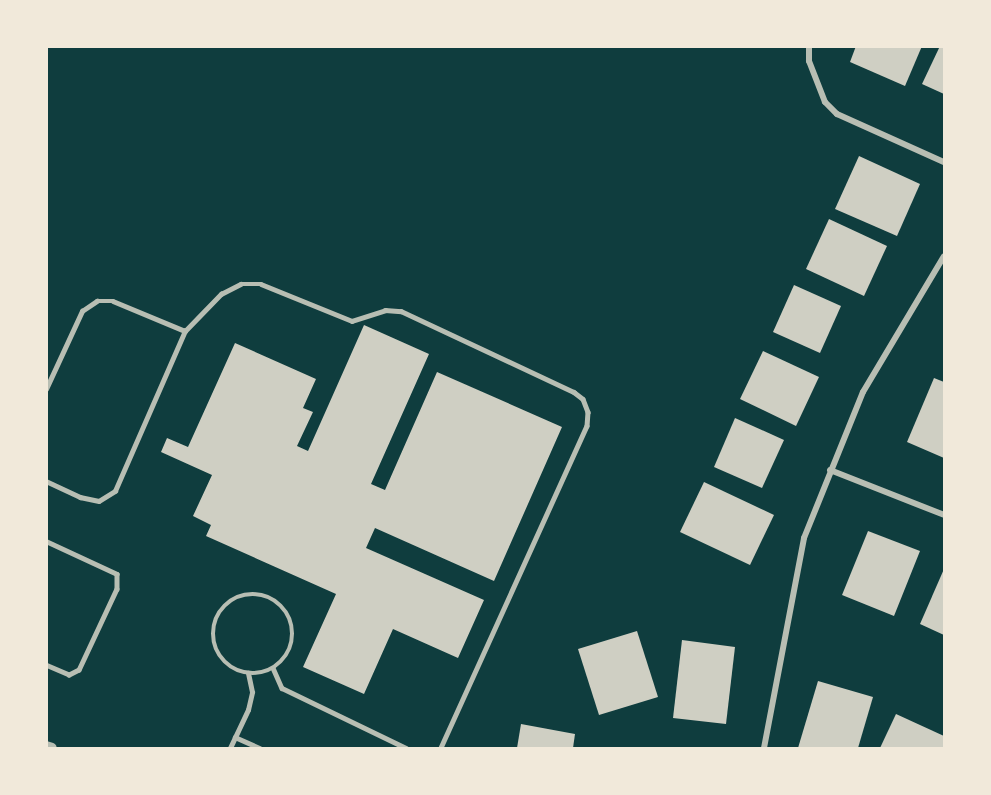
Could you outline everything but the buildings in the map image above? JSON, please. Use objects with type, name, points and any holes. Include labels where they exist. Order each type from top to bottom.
[{"type":"street","points":[[808,46],[809,61],[825,102],[837,114],[945,162]]},
{"type":"street","points":[[764,748],[804,538],[863,392],[945,256]]},
{"type":"street","points":[[831,470],[945,515]]},
{"type":"street","points":[[46,746],[52,748]]},
{"type":"lane","points":[[46,481],[80,497],[99,501],[115,491],[185,331],[221,294],[241,284],[261,284],[352,321],[385,310],[401,311],[574,392],[583,399],[588,412],[587,426],[441,748]]},
{"type":"lane","points":[[46,389],[82,311],[97,301],[113,302],[185,331]]},
{"type":"lane","points":[[46,541],[117,574],[117,589],[79,670],[69,675],[46,665]]},
{"type":"lane","points":[[254,594],[268,596],[287,613],[292,625],[291,644],[283,660],[273,668],[248,673],[225,662],[217,651],[213,638],[214,624],[219,612],[228,602],[241,596],[254,594]]},
{"type":"lane","points":[[273,668],[282,688],[406,748]]},
{"type":"lane","points":[[230,748],[248,710],[252,692],[248,673]]},
{"type":"lane","points":[[236,737],[260,748]]}]
